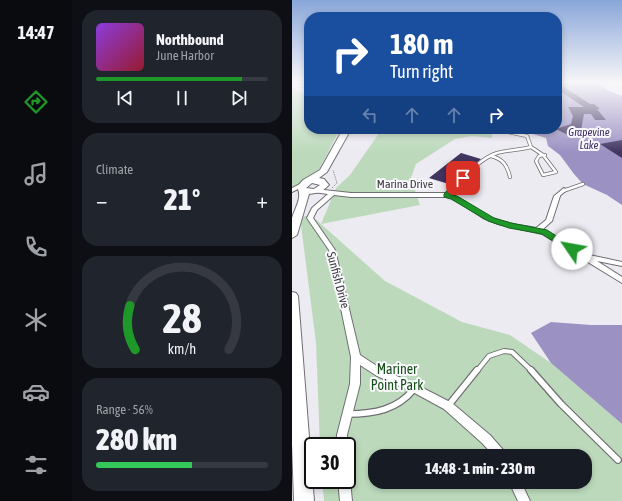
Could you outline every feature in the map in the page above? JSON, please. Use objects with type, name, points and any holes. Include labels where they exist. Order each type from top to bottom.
[{"type":"street","points":[[292,235],[311,180],[323,172],[344,134]]},
{"type":"street","points":[[323,172],[327,188]]},
{"type":"street","points":[[311,180],[327,188]]},
{"type":"street","points":[[292,190],[307,191],[327,188]]},
{"type":"street","name":"Marina Drive","points":[[327,188],[351,195],[454,197],[485,217],[509,225],[538,230],[551,236],[622,280]]},
{"type":"street","name":"Sunfish Drive","points":[[327,188],[310,218],[332,250],[356,357],[355,384],[342,437]]},
{"type":"street","points":[[538,230],[549,221],[557,196]]},
{"type":"street","name":"Marina Drive","points":[[583,256],[622,264]]},
{"type":"street","points":[[292,296],[304,501]]},
{"type":"street","points":[[356,357],[380,373],[414,388],[448,406],[486,438],[495,449]]},
{"type":"street","points":[[345,489],[346,501]]},
{"type":"street","points":[[518,489],[524,501]]},
{"type":"lane","points":[[518,134],[527,136],[531,147]]},
{"type":"lane","points":[[446,196],[463,178],[490,156],[497,153],[531,147],[540,150],[545,155],[556,172],[543,175],[536,161],[539,156],[545,155]]},
{"type":"lane","points":[[490,156],[500,158],[507,164],[510,177]]},
{"type":"lane","points":[[557,196],[564,190],[583,184]]},
{"type":"lane","points":[[448,406],[489,356],[496,352],[512,352],[535,374],[561,404],[618,460]]},
{"type":"lane","points":[[348,414],[376,413],[392,407],[409,397],[414,388]]},
{"type":"path","points":[[327,188],[337,183],[332,169],[333,166]]},
{"type":"green space","points":[[292,105],[304,105],[304,134],[337,134],[316,175],[292,187]]},
{"type":"green space","points":[[379,134],[492,134],[492,138],[472,136],[455,139],[416,164],[411,178],[420,205],[321,224],[336,188],[350,175]]},
{"type":"green space","name":"Mariner Point Park","points":[[311,215],[385,281],[462,322],[510,335],[551,363],[622,424],[622,501],[324,501],[323,489],[356,489],[356,437],[320,437],[316,343],[300,217]]},
{"type":"water","name":"Grapevine Lake","points":[[562,105],[622,105],[622,205],[607,195],[583,184],[560,155],[548,146],[546,138],[533,134],[562,134]]},
{"type":"water","points":[[551,322],[591,325],[622,325],[622,424],[551,363],[531,333]]},
{"type":"building","points":[[582,105],[596,105],[600,109],[597,109],[606,120],[595,120],[591,114],[584,114],[580,136],[572,137],[562,132],[562,127],[571,124],[573,116],[568,107],[584,107]]},
{"type":"building","points":[[622,140],[622,158],[600,144]]},
{"type":"building","points":[[461,153],[481,159],[452,185],[429,178]]},
{"type":"route","points":[[463,178],[446,196],[454,197],[491,220],[544,232],[572,249]]}]
